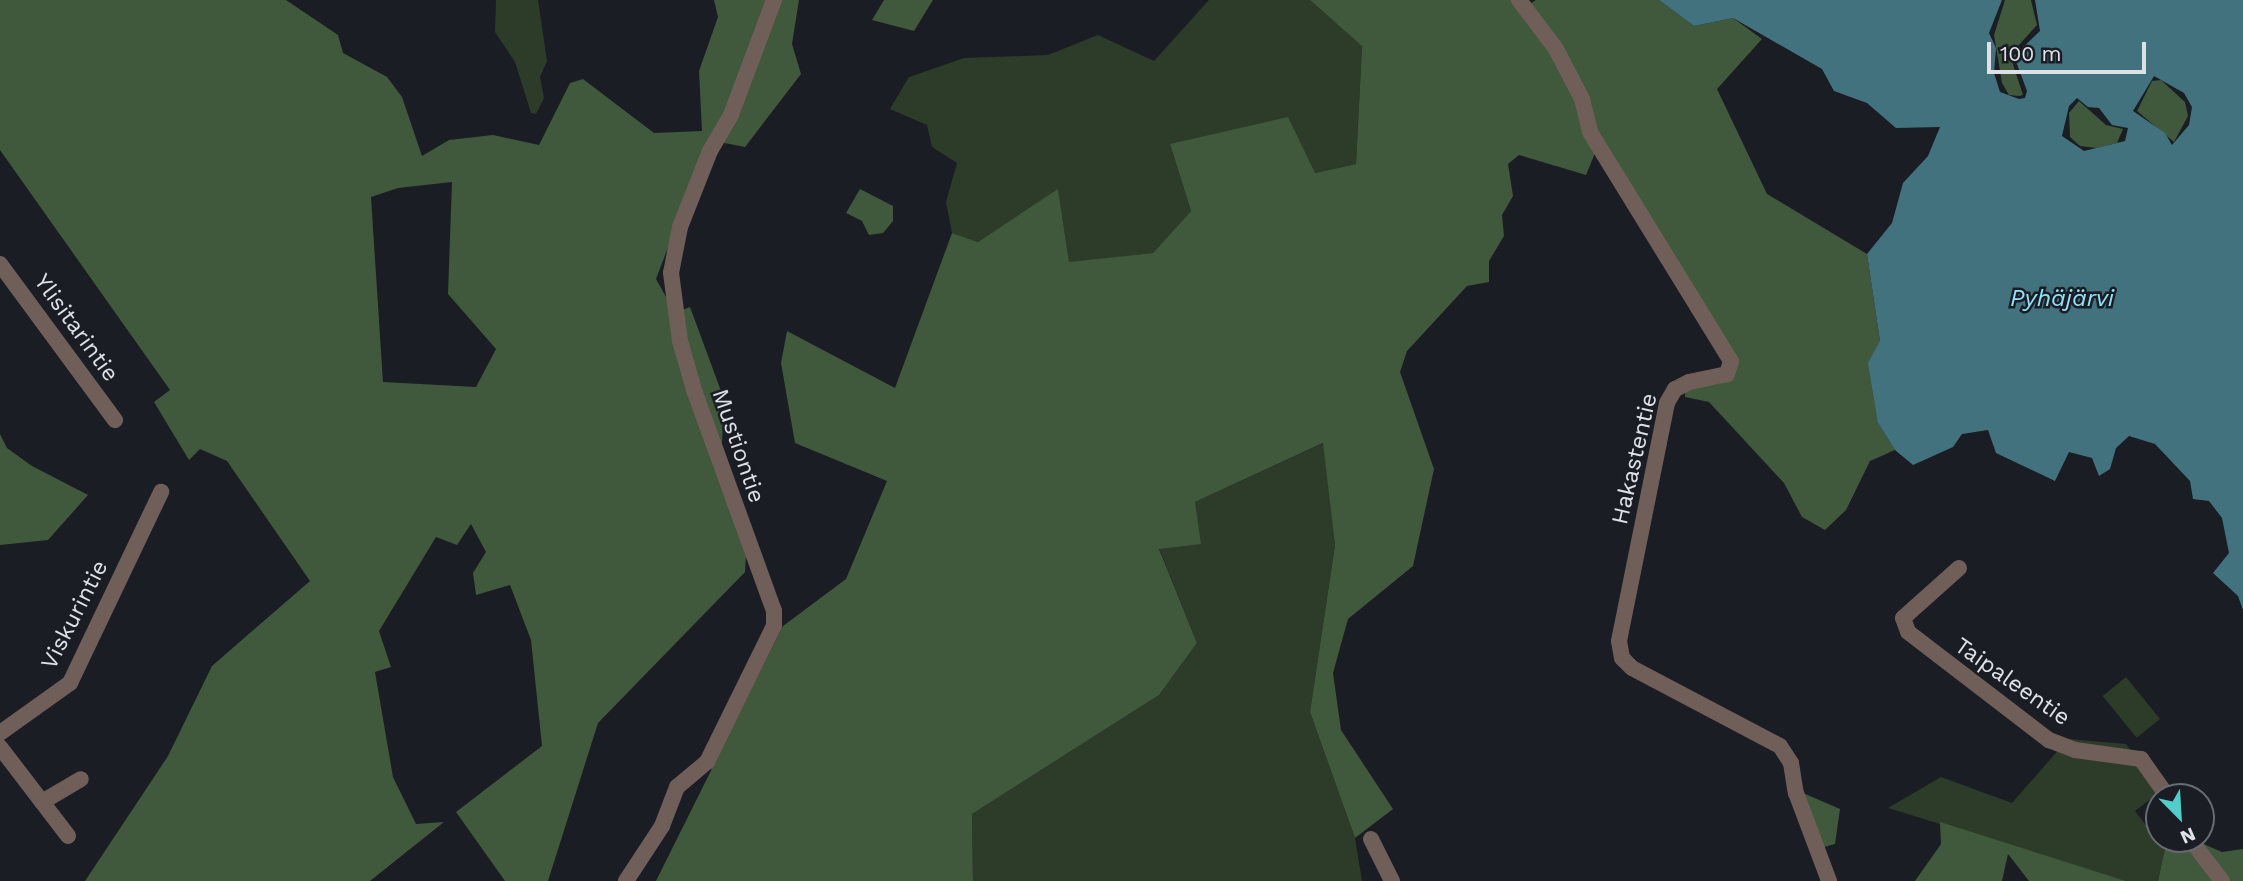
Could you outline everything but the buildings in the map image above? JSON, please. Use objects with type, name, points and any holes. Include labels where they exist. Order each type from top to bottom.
[{"type":"street","name":"Mustiontie","points":[[626,881],[662,826],[677,788],[707,762],[774,626],[774,611],[695,393],[680,341],[671,273],[680,227],[710,151],[731,115],[774,0]]},
{"type":"street","name":"Hakastentie","points":[[1519,0],[1556,49],[1582,99],[1590,132],[1731,361],[1727,374],[1689,382],[1675,389],[1667,403],[1619,641],[1622,658],[1632,668],[1780,746],[1791,763],[1796,793],[1829,881]]},
{"type":"street","name":"Ylisitarintie","points":[[0,264],[115,420]]},
{"type":"street","name":"Viskurintie","points":[[0,733],[70,684],[162,492]]},
{"type":"street","name":"Taipaleentie","points":[[1959,568],[1903,618],[1908,632],[2049,740],[2075,750],[2126,754],[2141,759],[2158,783]]},
{"type":"street","points":[[0,747],[68,836]]},
{"type":"street","points":[[42,802],[81,779]]},
{"type":"street","points":[[1371,839],[1392,881]]},
{"type":"street","points":[[2201,853],[2222,881]]},
{"type":"green space","points":[[0,0],[286,0],[338,35],[343,53],[387,77],[402,97],[422,156],[449,140],[493,135],[539,145],[570,83],[583,79],[654,133],[702,131],[699,71],[718,17],[714,0],[799,0],[792,44],[801,74],[745,147],[709,140],[656,279],[675,313],[690,307],[724,399],[722,444],[748,521],[745,572],[598,723],[548,881],[505,881],[456,812],[542,746],[531,640],[510,585],[476,595],[473,573],[486,552],[471,524],[457,545],[436,537],[379,631],[391,667],[375,672],[393,777],[416,824],[444,822],[370,881],[85,881],[168,756],[212,666],[310,581],[227,461],[200,449],[189,460],[154,402],[170,390],[0,150]],"holes":[[[452,182],[448,294],[496,349],[476,387],[383,382],[371,197],[398,188]]]},
{"type":"green space","points":[[496,0],[538,0],[547,61],[540,77],[544,98],[536,114],[531,113],[515,62],[495,32]]},
{"type":"green space","points":[[884,0],[933,0],[914,31],[872,20]]},
{"type":"green space","points":[[1209,0],[1310,0],[1362,45],[1356,164],[1315,173],[1170,144],[1191,211],[1153,253],[1069,263],[1058,190],[978,242],[952,233],[946,202],[957,163],[932,147],[927,125],[890,109],[909,77],[964,58],[1048,55],[1098,35],[1154,61]]},
{"type":"green space","points":[[1310,0],[1524,0],[1528,5],[1536,0],[1659,0],[1694,26],[1733,18],[1762,39],[1717,89],[1767,194],[1867,254],[1880,341],[1878,423],[1895,450],[1870,461],[1846,510],[1825,530],[1802,517],[1784,483],[1709,402],[1685,397],[1685,389],[1718,384],[1732,376],[1600,141],[1586,175],[1519,155],[1508,164],[1513,196],[1502,215],[1504,236],[1489,261],[1489,282],[1467,286],[1407,351],[1400,372],[1434,469],[1413,566],[1348,619],[1333,673],[1341,730],[1393,809],[1355,838],[1310,712],[1335,545],[1323,443],[1195,502],[1201,544],[1159,549],[1197,643],[1159,695],[972,814],[973,881],[656,881],[783,626],[846,579],[887,481],[795,443],[781,363],[787,331],[895,388],[952,233],[978,242],[1058,189],[1069,262],[1153,253],[1191,211],[1170,144],[1288,117],[1315,173],[1356,164],[1362,46]]},
{"type":"green space","points":[[2005,0],[2031,0],[2037,25],[2010,55],[2023,95],[2019,96],[2009,95],[2002,83],[1994,35]]},
{"type":"green space","points":[[2161,80],[2185,102],[2188,116],[2174,142],[2137,111],[2152,81]]},
{"type":"green space","points":[[2079,101],[2106,125],[2123,129],[2117,143],[2096,148],[2080,146],[2070,137],[2069,113]]},
{"type":"green space","points":[[860,189],[893,206],[893,221],[883,233],[869,235],[862,221],[846,213]]},
{"type":"green space","points":[[0,434],[7,448],[32,466],[88,495],[48,540],[0,545]]},
{"type":"green space","points":[[1324,443],[1335,545],[1310,712],[1355,838],[1362,881],[973,881],[972,814],[1159,695],[1197,643],[1159,548],[1195,502]]},
{"type":"green space","points":[[2126,677],[2160,719],[2137,738],[2103,696]]},
{"type":"green space","points":[[2068,739],[2126,744],[2154,783],[2145,783],[2145,803],[2135,811],[2145,824],[2145,853],[2164,853],[2158,881],[2126,881],[1888,808],[1941,777],[2012,803]]},
{"type":"green space","points":[[1803,793],[1840,809],[1835,844],[1817,849]]},
{"type":"green space","points":[[1940,822],[2126,881],[2029,881],[2008,854],[2002,881],[1915,881],[1941,844]]},
{"type":"green space","points":[[2215,849],[2222,852],[2243,849],[2243,881],[2158,881],[2164,853],[2215,853]]},
{"type":"water","name":"Pyhäjärvi","points":[[1659,0],[2002,0],[1989,33],[1996,48],[1994,73],[2000,92],[2019,99],[2025,98],[2027,91],[2014,56],[2040,31],[2035,0],[2243,0],[2243,610],[2238,596],[2213,573],[2229,553],[2222,518],[2209,501],[2193,499],[2190,481],[2155,444],[2129,436],[2116,448],[2110,469],[2099,476],[2092,458],[2069,452],[2055,481],[1996,453],[1988,430],[1962,434],[1953,447],[1913,465],[1895,450],[1878,423],[1868,363],[1880,341],[1867,254],[1892,223],[1903,183],[1928,156],[1940,127],[1896,128],[1867,103],[1834,91],[1822,69],[1733,18],[1694,26]],"holes":[[[2154,76],[2184,93],[2192,107],[2189,125],[2172,145],[2165,133],[2133,111]],[[2077,98],[2088,107],[2099,108],[2112,125],[2128,128],[2125,141],[2084,151],[2062,136],[2069,106]]]}]
